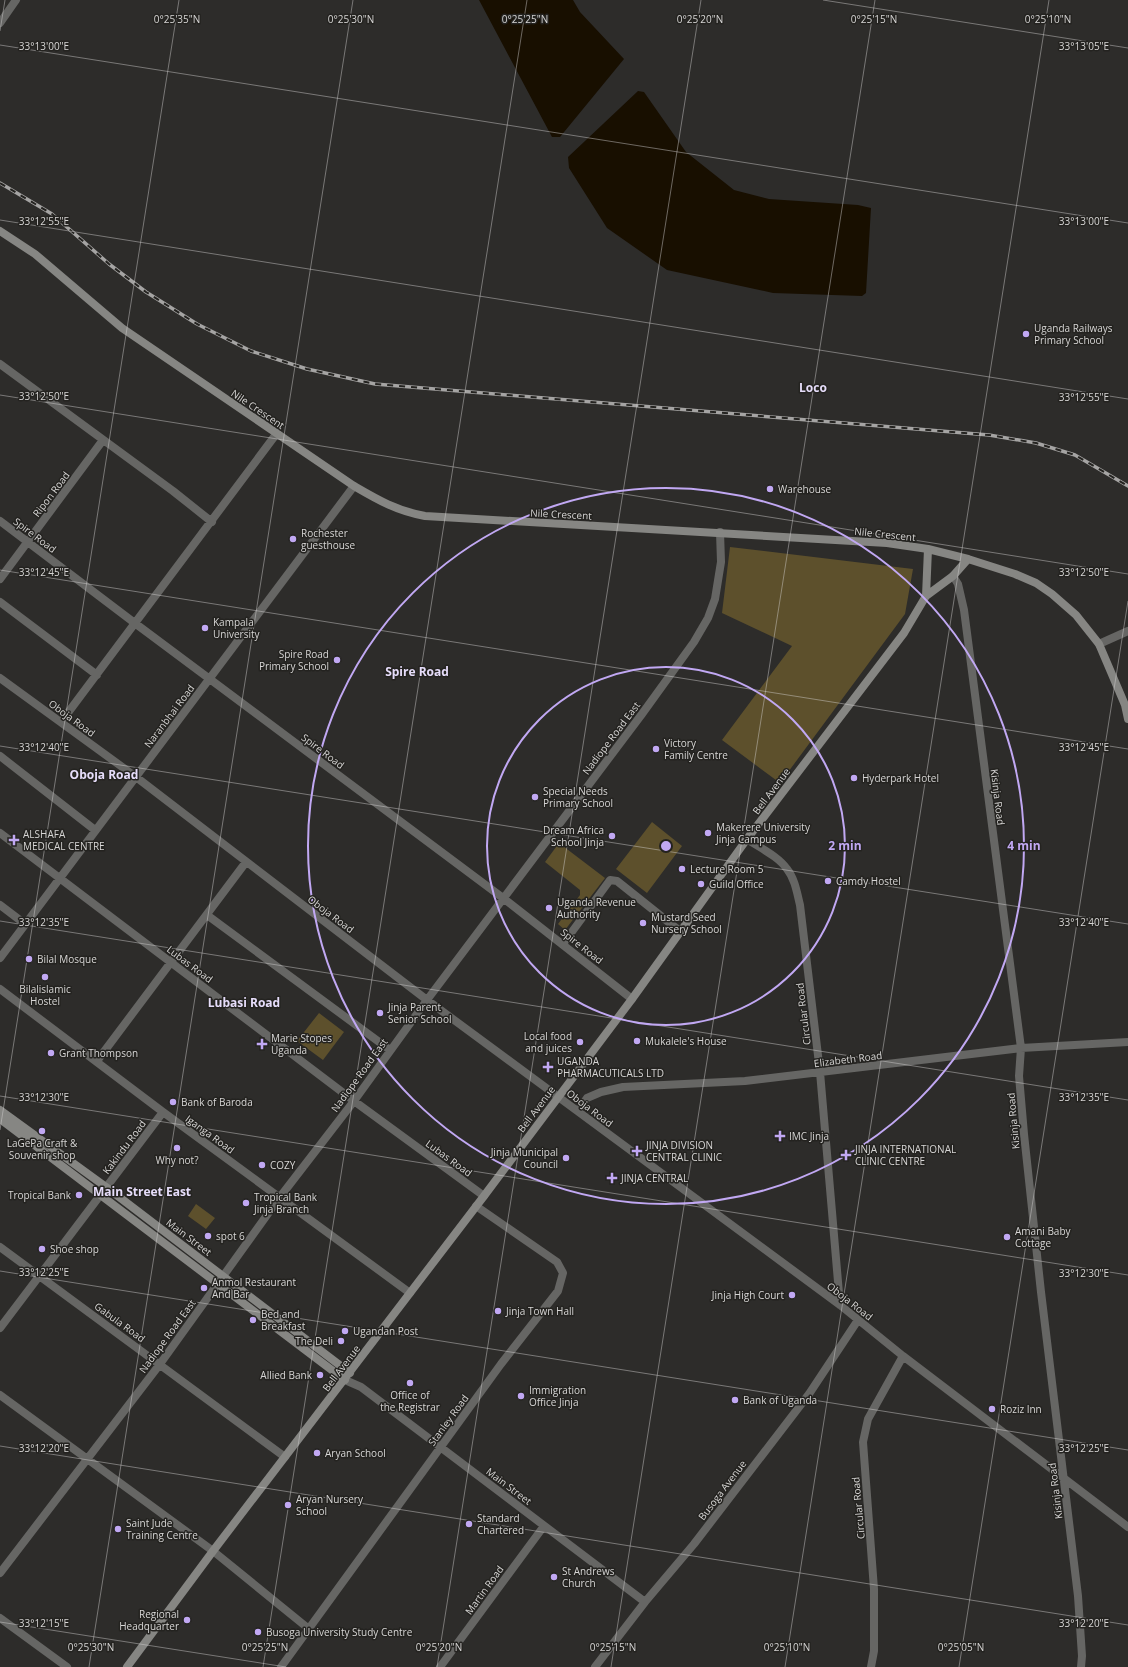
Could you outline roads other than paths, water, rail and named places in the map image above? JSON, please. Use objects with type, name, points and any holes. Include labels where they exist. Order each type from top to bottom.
[{"type":"street","points":[[0,23],[16,0]]},
{"type":"street","name":"Nile Crescent","points":[[0,232],[35,254],[122,328],[354,486],[392,507],[405,512],[425,516],[720,532],[902,545],[928,549],[968,559],[1015,574],[1036,584],[1052,594],[1076,616],[1099,644],[1125,705],[1128,719]]},
{"type":"street","points":[[0,364],[212,522]]},
{"type":"street","points":[[61,722],[136,624],[277,433]]},
{"type":"street","name":"Ripon Road","points":[[0,580],[103,440]]},
{"type":"street","name":"Naranbhai Road","points":[[0,958],[354,486]]},
{"type":"street","name":"Spire Road","points":[[0,521],[503,898],[632,999]]},
{"type":"street","name":"Nadiope Road East","points":[[0,1573],[160,1364],[280,1197],[642,714],[698,635],[708,618],[715,599],[721,562],[720,532]]},
{"type":"street","name":"Bell Avenue","points":[[127,1667],[484,1196],[632,999],[747,839],[904,633],[926,596],[928,549]]},
{"type":"street","points":[[926,596],[953,576],[968,559]]},
{"type":"street","name":"Kisinja Road","points":[[953,576],[958,584],[964,610],[1021,1048],[1019,1076],[1024,1134],[1041,1292],[1078,1596],[1082,1656],[1081,1667]]},
{"type":"street","points":[[0,602],[97,675]]},
{"type":"street","points":[[1099,644],[1128,631]]},
{"type":"street","name":"Oboja Road","points":[[0,678],[136,777],[427,1000],[840,1305],[903,1356],[1128,1527]]},
{"type":"street","points":[[0,756],[95,830]]},
{"type":"street","name":"Lubas Road","points":[[0,833],[484,1196]]},
{"type":"street","name":"Circular Road","points":[[747,839],[781,862],[788,870],[794,883],[800,905],[820,1072],[840,1305]]},
{"type":"street","points":[[97,1061],[246,862]]},
{"type":"street","points":[[563,944],[610,880],[617,881],[681,932]]},
{"type":"street","points":[[0,905],[25,924]]},
{"type":"street","points":[[207,914],[390,1050]]},
{"type":"street","name":"Iganga Road","points":[[0,989],[163,1112],[410,1293]]},
{"type":"street","name":"Elizabeth Road","points":[[578,1111],[587,1098],[601,1092],[623,1087],[745,1081],[1021,1048],[1128,1042]]},
{"type":"street","name":"Main Street","points":[[0,1110],[106,1187],[224,1276],[361,1387],[645,1602]]},
{"type":"street","name":"Kakindu Road","points":[[0,1328],[163,1112]]},
{"type":"street","name":"Main Street","points":[[0,1119],[218,1283],[348,1376]]},
{"type":"street","name":"Stanley Road","points":[[280,1667],[501,1364],[558,1291],[563,1273],[557,1262],[476,1206]]},
{"type":"street","name":"Gabula Road","points":[[0,1247],[285,1457]]},
{"type":"street","name":"Busoga Avenue","points":[[595,1667],[645,1602],[694,1544],[809,1394],[858,1320]]},
{"type":"street","name":"Circular Road","points":[[871,1667],[874,1651],[874,1589],[863,1442],[868,1419],[903,1356]]},
{"type":"street","points":[[0,1395],[213,1552],[309,1629]]},
{"type":"street","name":"Martin Road","points":[[440,1667],[544,1526]]},
{"type":"street","points":[[0,1618],[67,1667]]},
{"type":"railway","points":[[0,183],[52,214],[109,264],[146,292],[197,324],[251,351],[307,369],[375,384],[989,435],[1036,443],[1075,455],[1128,486]]},
{"type":"place","name":"Uganda Railways Primary School","points":[[1026,334]]},
{"type":"place","name":"Warehouse","points":[[770,489]]},
{"type":"place","name":"Rochester guesthouse","points":[[293,539]]},
{"type":"place","name":"Kampala University","points":[[205,628]]},
{"type":"place","name":"Spire Road Primary School","points":[[337,660]]},
{"type":"place","name":"Victory Family Centre","points":[[656,749]]},
{"type":"place","name":"Hyderpark Hotel","points":[[854,778]]},
{"type":"place","name":"Special Needs Primary School","points":[[535,797]]},
{"type":"place","name":"Makerere University Jinja Campus","points":[[708,833]]},
{"type":"place","name":"Dream Africa School Jinja","points":[[612,836]]},
{"type":"place","name":"ALSHAFA MEDICAL CENTRE","points":[[14,840]]},
{"type":"place","name":"Lecture Room 5","points":[[682,869]]},
{"type":"place","name":"Camdy Hostel","points":[[828,881]]},
{"type":"place","name":"Guild Office","points":[[701,884]]},
{"type":"place","name":"Uganda Revenue Authority","points":[[549,908]]},
{"type":"place","name":"Mustard Seed Nursery School","points":[[643,923]]},
{"type":"place","name":"Bilal Mosque","points":[[29,959]]},
{"type":"place","name":"Bilalislamic Hostel","points":[[45,977]]},
{"type":"place","name":"Jinja Parent Senior School","points":[[380,1013]]},
{"type":"place","name":"Mukalele's House","points":[[637,1041]]},
{"type":"place","name":"Local food and juices","points":[[580,1042]]},
{"type":"place","name":"Marie Stopes Uganda","points":[[262,1044]]},
{"type":"place","name":"Grant Thompson","points":[[51,1053]]},
{"type":"place","name":"UGANDA PHARMACUTICALS LTD","points":[[548,1067]]},
{"type":"place","name":"Bank of Baroda","points":[[173,1102]]},
{"type":"place","name":"LaGePa Craft & Souvenir shop","points":[[42,1131]]},
{"type":"place","name":"IMC Jinja","points":[[780,1136]]},
{"type":"place","name":"Why not?","points":[[177,1148]]},
{"type":"place","name":"JINJA DIVISION CENTRAL CLINIC","points":[[637,1151]]},
{"type":"place","name":"JINJA INTERNATIONAL CLINIC CENTRE","points":[[846,1155]]},
{"type":"place","name":"Jinja Municipal Council","points":[[566,1158]]},
{"type":"place","name":"COZY","points":[[262,1165]]},
{"type":"place","name":"JINJA CENTRAL","points":[[612,1178]]},
{"type":"place","name":"Tropical Bank","points":[[79,1195]]},
{"type":"place","name":"Tropical Bank Jinja Branch","points":[[246,1203]]},
{"type":"place","name":"spot 6","points":[[208,1236]]},
{"type":"place","name":"Amani Baby Cottage","points":[[1007,1237]]},
{"type":"place","name":"Shoe shop","points":[[42,1249]]},
{"type":"place","name":"Anmol Restaurant And Bar","points":[[204,1288]]},
{"type":"place","name":"Jinja High Court","points":[[792,1295]]},
{"type":"place","name":"Jinja Town Hall","points":[[498,1311]]},
{"type":"place","name":"Bed and Breakfast","points":[[253,1320]]},
{"type":"place","name":"Ugandan Post","points":[[345,1331]]},
{"type":"place","name":"The Deli","points":[[341,1341]]},
{"type":"place","name":"Allied Bank","points":[[320,1375]]},
{"type":"place","name":"Office of the Registrar","points":[[410,1383]]},
{"type":"place","name":"Immigration Office Jinja","points":[[521,1396]]},
{"type":"place","name":"Bank of Uganda","points":[[735,1400]]},
{"type":"place","name":"Roziz Inn","points":[[992,1409]]},
{"type":"place","name":"Aryan School","points":[[317,1453]]},
{"type":"place","name":"Aryan Nursery School","points":[[288,1505]]},
{"type":"place","name":"Standard Chartered","points":[[469,1524]]},
{"type":"place","name":"Saint Jude Training Centre","points":[[118,1529]]},
{"type":"place","name":"St Andrews Church","points":[[554,1577]]},
{"type":"place","name":"Regional Headquarter","points":[[187,1620]]},
{"type":"place","name":"Busoga University Study Centre","points":[[258,1632]]},
{"type":"district","name":"Loco","points":[[813,387]]},
{"type":"district","name":"Spire Road","points":[[417,671]]},
{"type":"district","name":"Oboja Road","points":[[104,774]]},
{"type":"district","name":"Lubasi Road","points":[[244,1002]]},
{"type":"district","name":"Main Street East","points":[[142,1191]]}]
